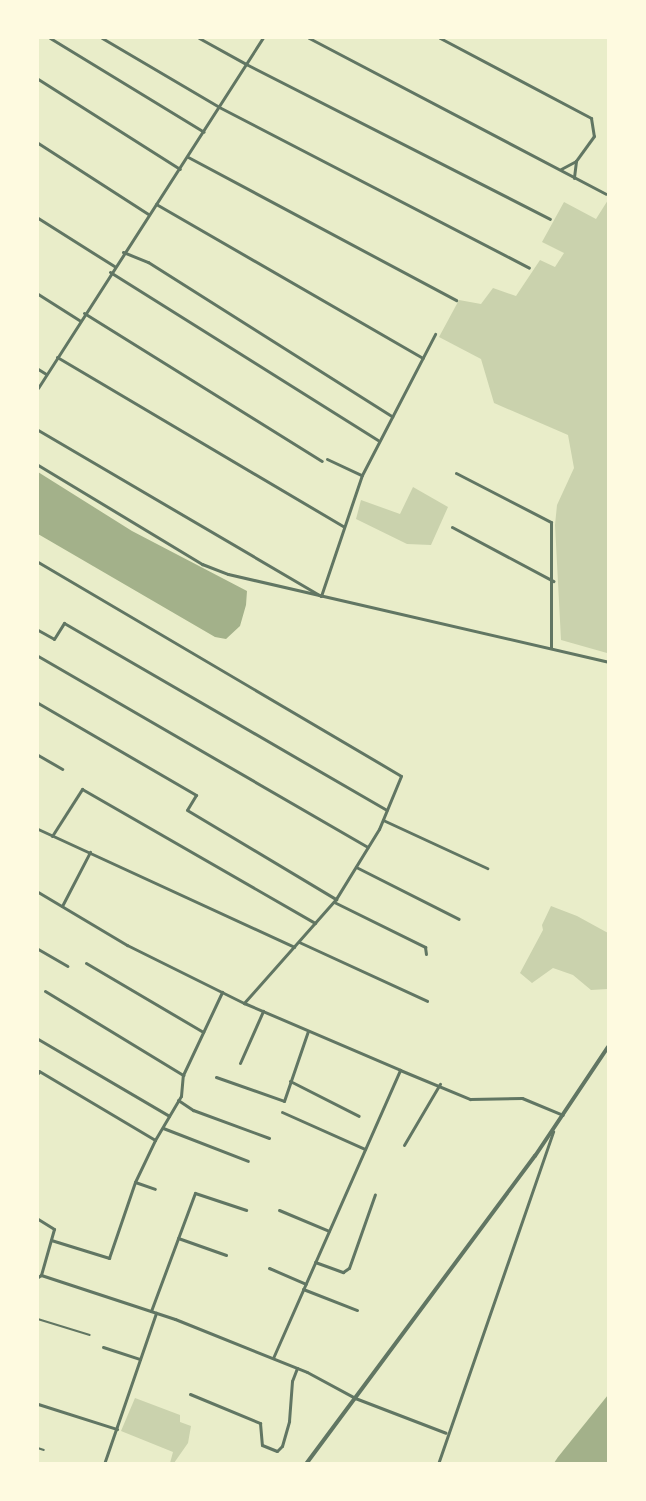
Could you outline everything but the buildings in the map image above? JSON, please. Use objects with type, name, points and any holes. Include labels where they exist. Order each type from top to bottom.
[{"type":"street","points":[[50,38],[204,132]]},
{"type":"street","points":[[102,38],[219,107],[528,268]]},
{"type":"street","points":[[199,38],[550,219]]},
{"type":"street","points":[[38,388],[123,252],[188,157],[263,38]]},
{"type":"street","points":[[309,38],[606,194]]},
{"type":"street","points":[[440,38],[591,118],[594,136],[576,161],[560,170]]},
{"type":"street","points":[[38,79],[180,169]]},
{"type":"street","points":[[38,143],[148,214]]},
{"type":"street","points":[[188,157],[456,300]]},
{"type":"street","points":[[574,177],[576,161]]},
{"type":"street","points":[[156,204],[423,358]]},
{"type":"street","points":[[38,218],[114,266]]},
{"type":"street","points":[[123,252],[148,262],[392,416]]},
{"type":"street","points":[[110,273],[378,440]]},
{"type":"street","points":[[38,294],[80,321]]},
{"type":"street","points":[[84,313],[322,461]]},
{"type":"street","points":[[321,596],[362,475],[378,440],[435,334]]},
{"type":"street","points":[[57,357],[343,526]]},
{"type":"street","points":[[38,369],[46,374]]},
{"type":"street","points":[[38,430],[321,596]]},
{"type":"street","points":[[327,459],[362,475]]},
{"type":"street","points":[[38,465],[202,564],[228,574],[609,662]]},
{"type":"street","points":[[456,473],[551,522],[553,581],[551,647]]},
{"type":"street","points":[[452,527],[553,581]]},
{"type":"street","points":[[38,562],[401,776],[383,820],[335,901],[244,1004]]},
{"type":"street","points":[[38,630],[54,639],[64,623],[387,810]]},
{"type":"street","points":[[38,656],[368,847]]},
{"type":"street","points":[[38,703],[196,795],[188,810],[335,901],[426,947],[426,954]]},
{"type":"street","points":[[38,755],[62,769]]},
{"type":"street","points":[[52,836],[82,789],[315,923]]},
{"type":"street","points":[[383,820],[487,868]]},
{"type":"street","points":[[38,829],[294,947]]},
{"type":"street","points":[[62,907],[90,852]]},
{"type":"street","points":[[356,867],[459,919]]},
{"type":"street","points":[[38,892],[127,945],[244,1004],[400,1070],[440,1084],[470,1099],[522,1098],[563,1115]]},
{"type":"street","points":[[299,942],[426,1001]]},
{"type":"street","points":[[38,949],[67,966]]},
{"type":"street","points":[[86,963],[203,1032]]},
{"type":"street","points":[[45,991],[183,1075]]},
{"type":"street","points":[[51,1240],[109,1258],[135,1182],[178,1100],[183,1075],[222,992]]},
{"type":"street","points":[[240,1063],[263,1011]]},
{"type":"street","points":[[216,1077],[284,1101],[308,1031]]},
{"type":"street","points":[[38,1039],[169,1116]]},
{"type":"street","points":[[306,1464],[555,1127],[609,1047]]},
{"type":"street","points":[[273,1358],[400,1070]]},
{"type":"street","points":[[38,1073],[155,1140]]},
{"type":"street","points":[[290,1081],[359,1116]]},
{"type":"street","points":[[404,1145],[440,1084]]},
{"type":"street","points":[[178,1100],[193,1110],[269,1138]]},
{"type":"street","points":[[282,1112],[365,1149]]},
{"type":"street","points":[[438,1464],[446,1433],[555,1127]]},
{"type":"street","points":[[162,1128],[248,1161]]},
{"type":"street","points":[[135,1182],[155,1190]]},
{"type":"street","points":[[151,1311],[195,1193],[246,1210]]},
{"type":"street","points":[[315,1262],[343,1272],[346,1270],[375,1194]]},
{"type":"street","points":[[279,1210],[329,1231]]},
{"type":"street","points":[[38,1219],[54,1229],[39,1276],[151,1311],[273,1358],[355,1398],[446,1433]]},
{"type":"street","points":[[178,1238],[226,1255]]},
{"type":"street","points":[[269,1268],[306,1284]]},
{"type":"street","points":[[303,1289],[357,1310]]},
{"type":"street","points":[[105,1464],[156,1313]]},
{"type":"street","points":[[103,1347],[140,1359]]},
{"type":"street","points":[[190,1394],[260,1423],[262,1445],[277,1451],[282,1446],[290,1421],[292,1381],[297,1368]]},
{"type":"street","points":[[38,1404],[117,1429]]},
{"type":"lane","points":[[38,1319],[90,1335]]},
{"type":"lane","points":[[38,1448],[44,1450]]},
{"type":"shaded area","points":[[608,200],[607,653],[561,640],[555,525],[557,505],[574,468],[568,435],[494,403],[481,359],[439,337],[459,300],[481,304],[493,288],[516,296],[540,260],[555,267],[564,253],[542,242],[564,202],[596,219]]},
{"type":"shaded area","points":[[38,472],[132,531],[247,591],[240,626],[226,639],[215,637],[38,534]]},
{"type":"shaded area","points":[[413,487],[448,507],[431,545],[407,544],[356,519],[361,500],[400,514]]},
{"type":"shaded area","points":[[551,906],[577,916],[608,933],[608,989],[591,990],[573,975],[553,968],[532,983],[520,973],[543,930],[542,925]]},
{"type":"shaded area","points":[[608,1395],[608,1463],[554,1463],[558,1457]]},
{"type":"shaded area","points":[[135,1398],[180,1415],[180,1422],[191,1426],[188,1443],[174,1463],[170,1463],[173,1452],[121,1431]]}]
